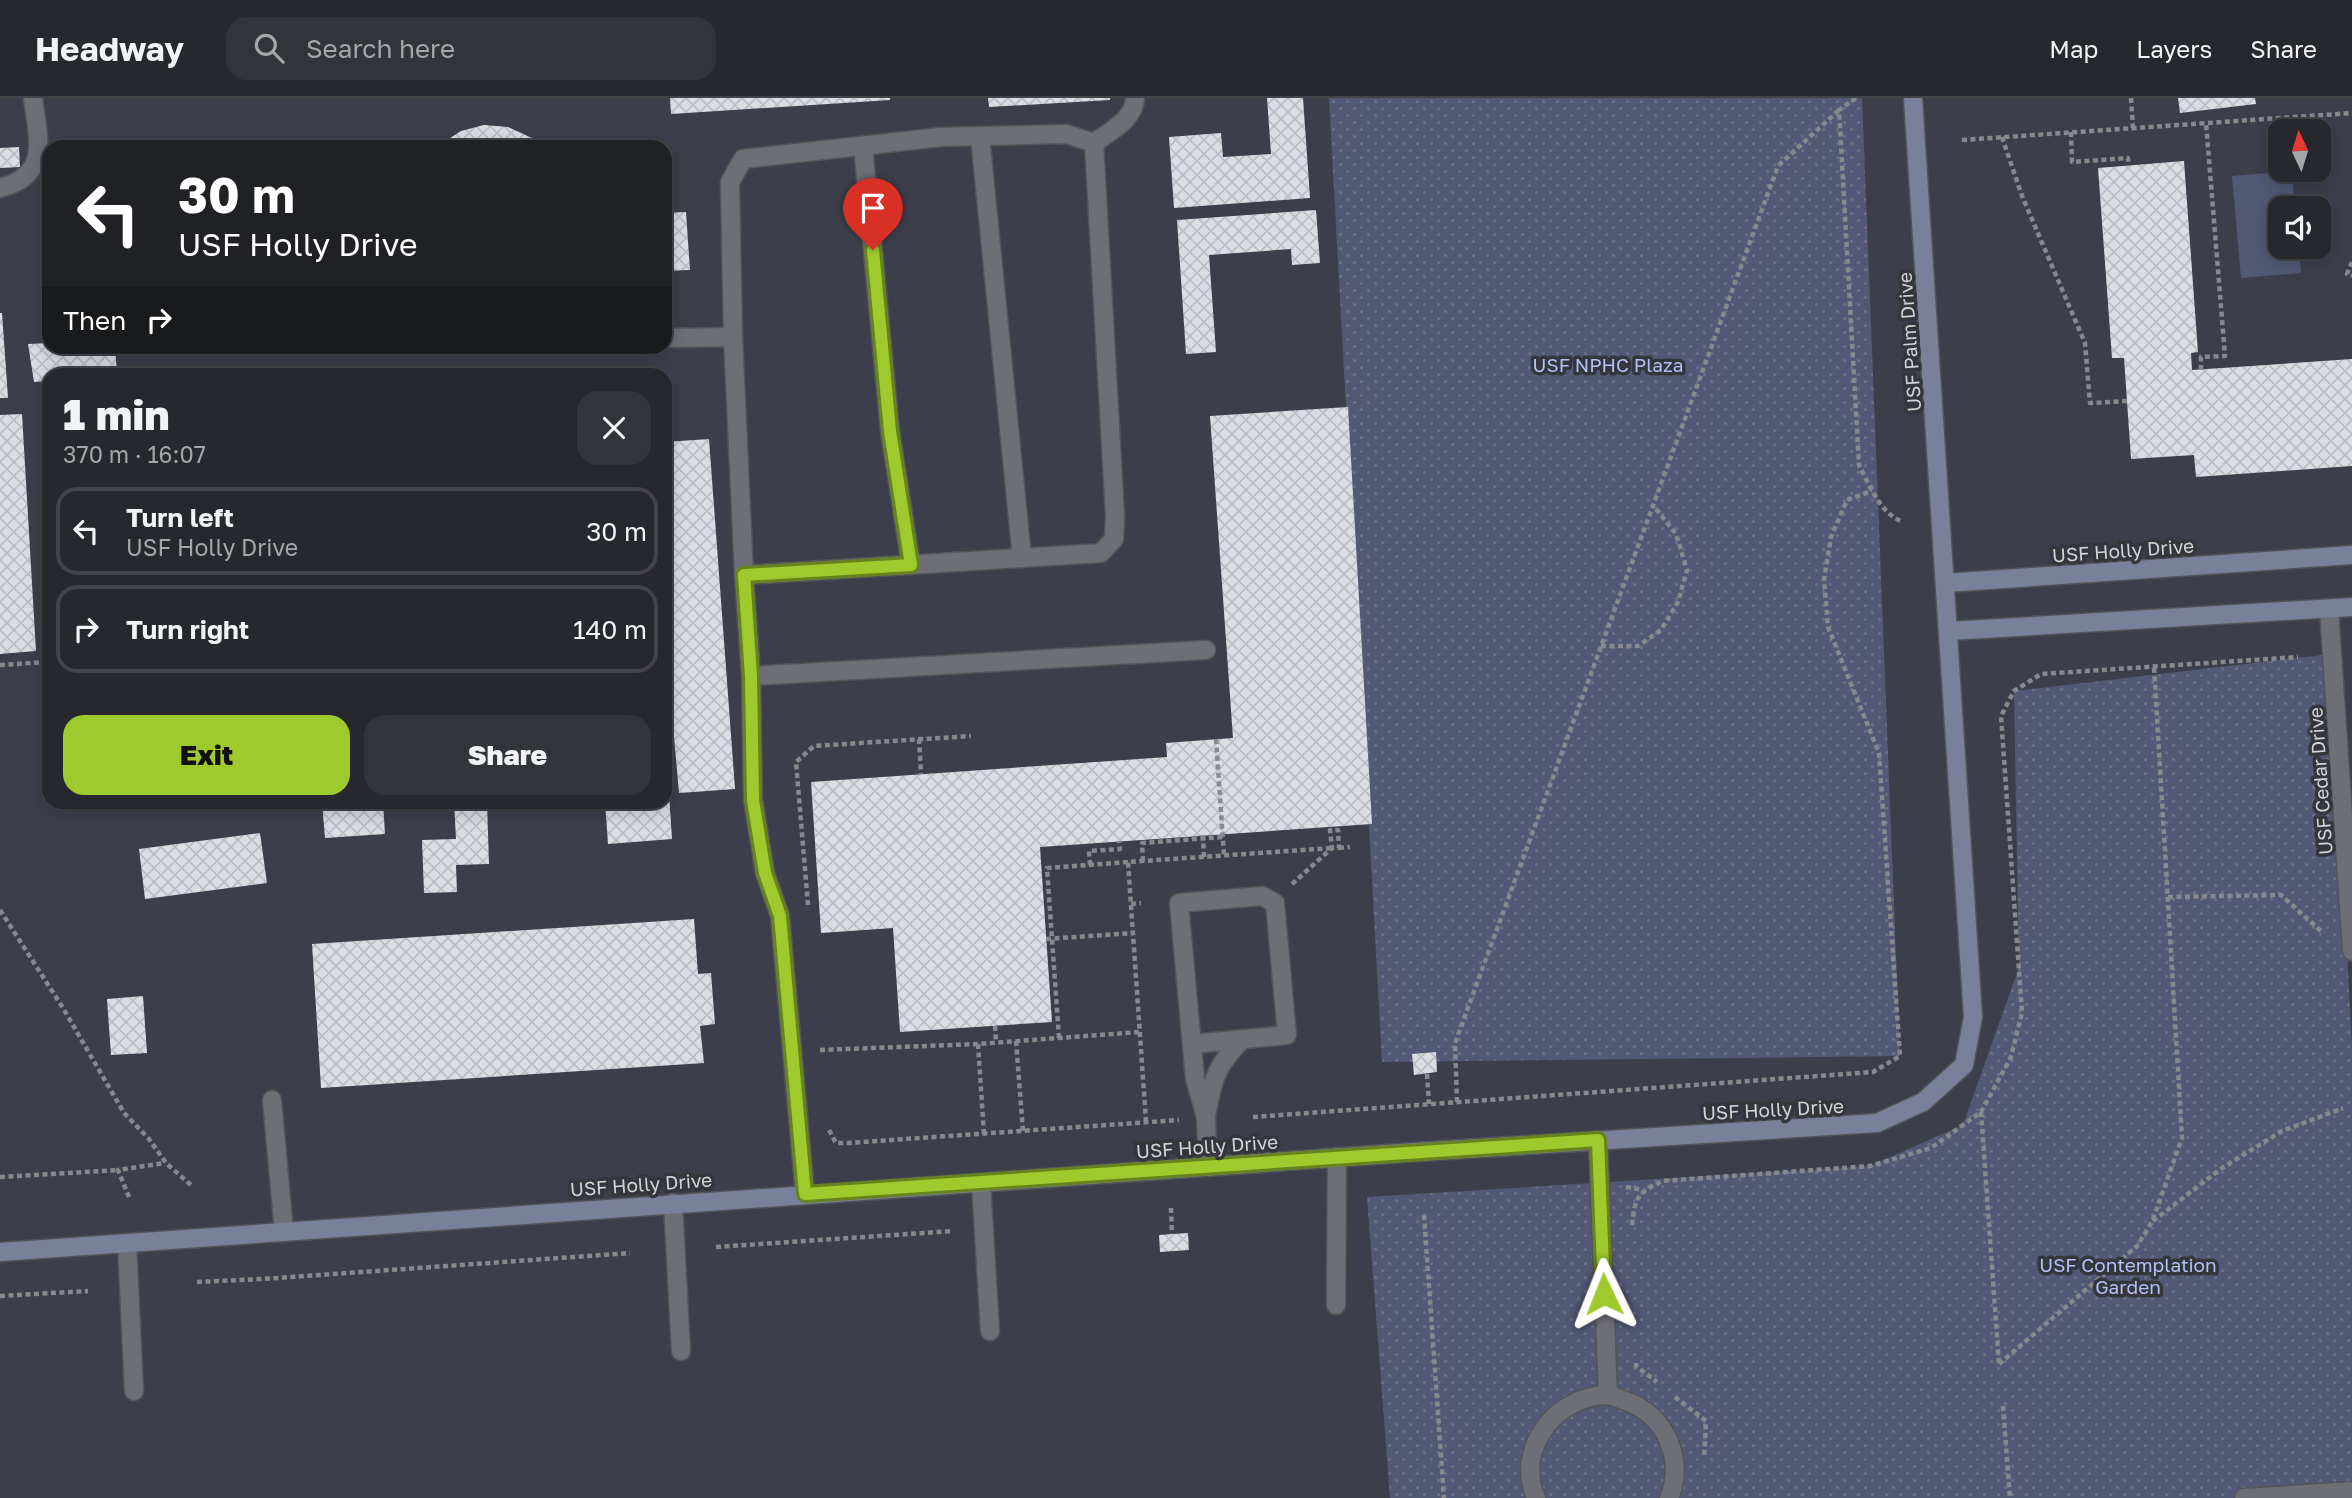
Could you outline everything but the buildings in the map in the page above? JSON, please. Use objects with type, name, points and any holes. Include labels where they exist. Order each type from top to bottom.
[{"type":"street","points":[[0,188],[18,184],[33,169],[39,148],[33,98]]},
{"type":"street","points":[[1094,143],[1126,119],[1135,104],[1135,98]]},
{"type":"street","name":"USF Palm Drive","points":[[1913,98],[1945,583]]},
{"type":"street","points":[[805,1194],[780,916],[765,873],[753,800],[751,676],[733,337],[730,182],[743,159],[941,137],[1066,134],[1094,143]]},
{"type":"street","points":[[980,136],[1022,558]]},
{"type":"street","points":[[744,575],[1101,553],[1114,539],[1115,516],[1094,143]]},
{"type":"street","points":[[863,146],[890,431],[911,565]]},
{"type":"street","points":[[672,338],[733,337]]},
{"type":"street","name":"USF Holly Drive","points":[[0,1252],[1337,1157],[1877,1123],[1923,1102],[1964,1065],[1973,1017],[1945,583],[2352,555]]},
{"type":"street","points":[[1949,631],[2352,607]]},
{"type":"street","name":"USF Cedar Drive","points":[[2329,609],[2352,951]]},
{"type":"street","points":[[751,676],[1206,650]]},
{"type":"street","points":[[1192,1044],[1287,1035],[1275,903],[1262,896],[1179,903],[1195,1079],[1206,1118]]},
{"type":"street","points":[[1208,1167],[1206,1118],[1213,1079],[1224,1057],[1243,1039]]},
{"type":"street","points":[[272,1100],[284,1231]]},
{"type":"street","points":[[1598,1140],[1608,1395]]},
{"type":"street","points":[[1336,1305],[1337,1157]]},
{"type":"street","points":[[981,1183],[990,1331]]},
{"type":"street","points":[[673,1203],[681,1351]]},
{"type":"street","points":[[127,1244],[134,1391]]},
{"type":"street","points":[[1536,1498],[1532,1489],[1530,1466],[1535,1444],[1546,1424],[1563,1409],[1584,1400],[1608,1395],[1632,1403],[1653,1418],[1668,1438],[1675,1462],[1674,1487],[1669,1498]]},
{"type":"street","points":[[2244,1498],[2352,1491]]},
{"type":"path","points":[[1457,1102],[1455,1043],[1778,166],[1839,110],[1856,98]]},
{"type":"path","points":[[2131,98],[2133,128]]},
{"type":"path","points":[[1839,110],[1859,464],[1872,491],[1891,517],[1901,520]]},
{"type":"path","points":[[1962,140],[2352,113]]},
{"type":"path","points":[[2201,370],[2200,357],[2225,356],[2206,123]]},
{"type":"path","points":[[2071,132],[2072,162],[2128,158],[2129,166]]},
{"type":"path","points":[[2002,137],[2022,196],[2085,343],[2090,403],[2127,401]]},
{"type":"path","points":[[2352,262],[2347,274],[2352,276]]},
{"type":"path","points":[[1253,1117],[1873,1072],[1900,1056],[1879,753],[1828,627],[1824,580],[1831,537],[1847,500],[1872,491]]},
{"type":"path","points":[[1601,646],[1638,646],[1661,629],[1678,602],[1687,570],[1676,534],[1653,505]]},
{"type":"path","points":[[2014,691],[2041,674],[2298,657]]},
{"type":"path","points":[[0,665],[42,662]]},
{"type":"path","points":[[1981,1112],[1999,1364],[2137,1246],[2152,1222],[2182,1138],[2154,667]]},
{"type":"path","points":[[809,912],[796,762],[814,747],[971,736]]},
{"type":"path","points":[[919,739],[921,774]]},
{"type":"path","points":[[1216,739],[1224,855]]},
{"type":"path","points":[[1332,848],[1330,830],[1334,828],[1338,830],[1339,848]]},
{"type":"path","points":[[1203,837],[1204,857]]},
{"type":"path","points":[[1143,861],[1142,843],[1223,837]]},
{"type":"path","points":[[1090,865],[1089,852],[1120,849],[1119,841]]},
{"type":"path","points":[[1292,884],[1332,848],[1350,847]]},
{"type":"path","points":[[1059,1038],[1044,868],[1128,862]]},
{"type":"path","points":[[2168,897],[2281,895],[2331,940]]},
{"type":"path","points":[[1131,904],[1141,903]]},
{"type":"path","points":[[0,910],[64,1008],[124,1113],[149,1139],[166,1163],[192,1186]]},
{"type":"path","points":[[1049,939],[1133,933]]},
{"type":"path","points":[[995,1026],[996,1042]]},
{"type":"path","points":[[821,1062],[820,1050],[978,1044],[1140,1032]]},
{"type":"path","points":[[1016,1041],[1023,1131]]},
{"type":"path","points":[[978,1044],[984,1134]]},
{"type":"path","points":[[1427,1074],[1429,1104]]},
{"type":"path","points":[[2152,1222],[2222,1168],[2282,1131],[2343,1108]]},
{"type":"path","points":[[827,1121],[828,1129],[836,1143],[1179,1120]]},
{"type":"path","points":[[0,1177],[118,1170],[166,1163]]},
{"type":"path","points":[[118,1170],[129,1197]]},
{"type":"path","points":[[1625,1187],[1643,1191]]},
{"type":"path","points":[[1171,1208],[1172,1234]]},
{"type":"path","points":[[1424,1214],[1444,1498]]},
{"type":"path","points":[[716,1247],[953,1230]]},
{"type":"path","points":[[197,1282],[630,1253]]},
{"type":"path","points":[[0,1296],[88,1291]]},
{"type":"path","points":[[2003,1406],[2010,1498]]},
{"type":"shaded area","points":[[0,98],[2352,98],[2352,1498],[0,1498]]},
{"type":"green space","name":"USF NPHC Plaza","points":[[1329,98],[1862,98],[1900,1056],[1382,1062]]},
{"type":"green space","points":[[2268,173],[2268,182],[2293,182],[2294,196],[2268,196],[2268,259],[2300,259],[2301,273],[2241,278],[2232,176]]},
{"type":"green space","name":"USF Contemplation Garden","points":[[2332,654],[2352,1049],[2352,1492],[2267,1498],[1390,1498],[1367,1197],[1870,1166],[1963,1125],[2019,967],[2014,691]]},
{"type":"route","points":[[873,250],[890,431],[911,565],[744,575],[751,676],[753,800],[765,873],[780,916],[805,1194],[1598,1140],[1604,1294]]}]
